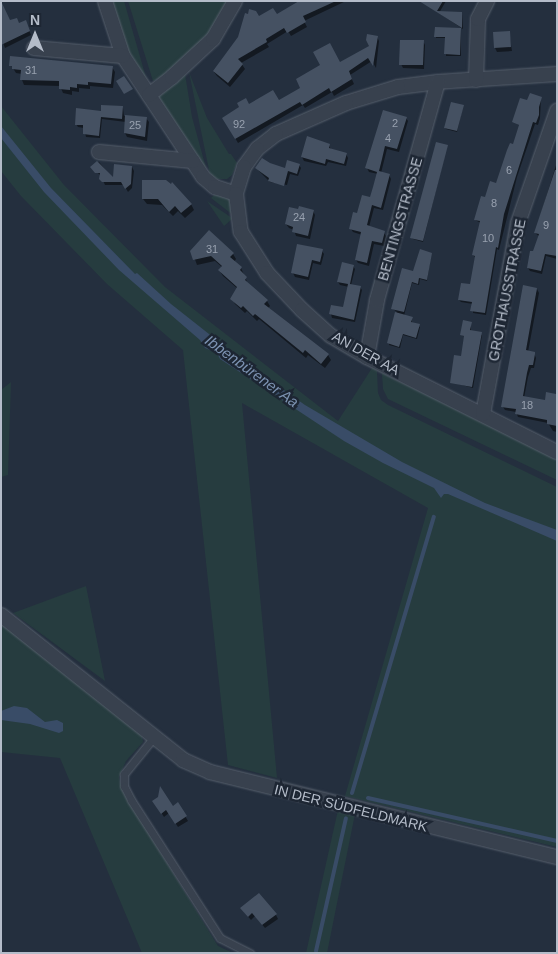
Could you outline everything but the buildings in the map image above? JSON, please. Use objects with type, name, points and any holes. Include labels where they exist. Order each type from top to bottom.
[{"type":"street","points":[[105,1],[122,56],[203,177],[215,187],[236,194],[244,167],[258,149],[276,134],[346,103],[398,87],[438,82],[557,74]]},
{"type":"street","points":[[149,95],[172,77],[213,39],[235,1]]},
{"type":"street","points":[[476,80],[478,19],[487,1]]},
{"type":"street","points":[[34,48],[122,56]]},
{"type":"street","name":"BENTINGSTRASSE","points":[[367,357],[377,300],[438,82]]},
{"type":"street","name":"GROTHAUSSTRASSE","points":[[483,414],[518,223],[557,111]]},
{"type":"street","points":[[99,152],[193,161]]},
{"type":"street","name":"AN DER AA","points":[[236,194],[241,232],[267,273],[302,310],[331,336],[367,357],[557,452]]},
{"type":"street","name":"IN DER SÜDFELDMARK","points":[[1,615],[183,760],[210,772],[557,857]]},
{"type":"lane","points":[[154,737],[124,774],[124,786],[131,800],[220,938],[250,953]]},
{"type":"green space","points":[[111,1],[124,1],[147,81],[124,46]]},
{"type":"green space","points":[[128,1],[230,1],[208,38],[163,77],[153,81]]},
{"type":"green space","points":[[189,72],[207,118],[229,154],[237,163],[232,175],[227,179],[216,179],[210,175]]},
{"type":"green space","points":[[185,74],[192,117],[206,168],[203,168],[174,121],[157,99],[158,90]]},
{"type":"green space","points":[[1,106],[64,185],[165,287],[338,421],[372,368],[377,371],[378,393],[381,400],[388,405],[557,487],[557,847],[345,796],[428,508],[242,403],[277,778],[228,765],[183,350],[107,284],[21,196],[1,171]]},
{"type":"green space","points":[[217,192],[222,192],[232,200],[233,215],[211,198]]},
{"type":"green space","points":[[207,201],[232,218],[231,220],[224,226]]},
{"type":"green space","points":[[382,373],[557,458],[557,480],[388,399],[383,389]]},
{"type":"green space","points":[[11,382],[8,475],[1,477],[1,390]]},
{"type":"green space","points":[[86,586],[105,681],[13,613]]},
{"type":"green space","points":[[1,623],[142,735],[143,742],[126,761],[119,777],[122,790],[218,946],[233,953],[142,953],[60,758],[1,752]]},
{"type":"green space","points":[[338,810],[355,814],[327,953],[306,953]]},
{"type":"water","name":"Ibbenbürener Aa","points":[[1,126],[51,188],[135,274],[137,273],[171,304],[247,364],[305,405],[402,462],[485,503],[557,530],[557,541],[448,494],[444,494],[441,498],[434,488],[344,441],[220,359],[217,353],[205,348],[200,340],[119,270],[44,192],[1,138]]},
{"type":"water","points":[[14,706],[27,708],[45,722],[57,720],[63,723],[63,731],[59,733],[30,724],[1,720],[1,711]]},
{"type":"waterway","points":[[352,793],[434,517]]},
{"type":"waterway","points":[[368,798],[557,841]]},
{"type":"waterway","points":[[316,951],[346,818]]}]
